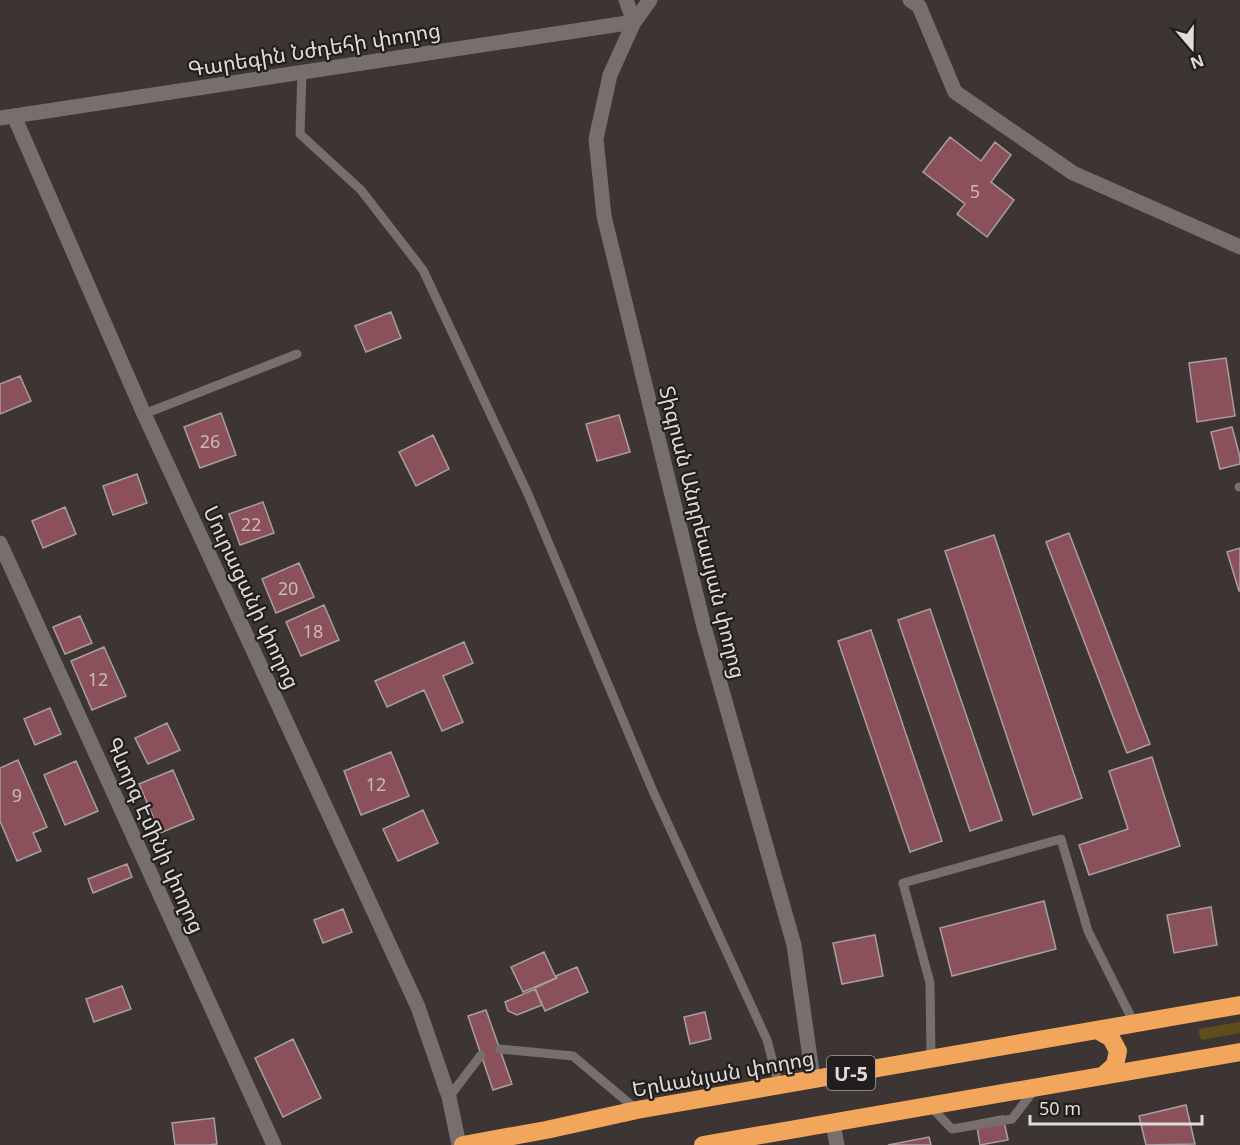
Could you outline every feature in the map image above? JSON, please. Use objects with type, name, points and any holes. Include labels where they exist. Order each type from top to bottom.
[{"type":"highway","name":"Երևանյան փողոց","points":[[461,1145],[546,1130],[637,1110],[1240,1005]]},
{"type":"highway","points":[[1096,1030],[1111,1038],[1118,1051],[1115,1065],[1103,1076]]},
{"type":"highway","name":"Մ-5","points":[[703,1145],[1240,1052]]},
{"type":"street","points":[[626,0],[634,22]]},
{"type":"street","name":"Տիգրան Անդրեասյան փողոց","points":[[650,0],[634,22],[610,75],[596,139],[604,216],[704,627],[794,945],[813,1079]]},
{"type":"street","points":[[910,0],[919,6],[955,92],[1072,173],[1240,248]]},
{"type":"street","name":"Գարեգին Նժդեհի փողոց","points":[[7,117],[634,22]]},
{"type":"street","name":"Մուրացանի փողոց","points":[[7,117],[418,1007],[449,1097],[461,1145]]},
{"type":"street","name":"Գևորգ Էմինի փողոց","points":[[0,543],[274,1145]]},
{"type":"street","points":[[833,1123],[837,1145]]},
{"type":"lane","points":[[303,72],[300,134],[361,190],[423,270],[528,494],[652,789],[767,1040],[780,1085]]},
{"type":"lane","points":[[144,414],[297,354]]},
{"type":"lane","points":[[931,1059],[930,983],[903,883],[1061,839],[1088,931],[1134,1023]]},
{"type":"lane","points":[[500,1049],[573,1056],[637,1110]]},
{"type":"lane","points":[[449,1097],[482,1055]]},
{"type":"lane","points":[[930,1106],[952,1129],[1012,1119],[1036,1088]]},
{"type":"shaded area","points":[[1240,1022],[1240,1033],[1201,1040],[1198,1029]]},
{"type":"building","points":[[950,137],[981,161],[995,142],[1011,155],[991,182],[1014,200],[987,237],[957,214],[965,204],[923,172]]},
{"type":"building","points":[[391,312],[401,338],[366,352],[355,326]]},
{"type":"building","points":[[1226,358],[1235,416],[1197,422],[1189,363]]},
{"type":"building","points":[[20,376],[31,401],[0,414],[0,384]]},
{"type":"building","points":[[221,413],[236,455],[200,468],[184,427]]},
{"type":"building","points":[[619,415],[630,452],[597,461],[586,424]]},
{"type":"building","points":[[1232,427],[1240,464],[1220,469],[1211,432]]},
{"type":"building","points":[[433,435],[449,469],[416,486],[399,452]]},
{"type":"building","points":[[137,474],[147,503],[113,515],[103,486]]},
{"type":"building","points":[[263,502],[274,533],[240,545],[229,514]]},
{"type":"building","points":[[65,507],[76,534],[43,548],[32,521]]},
{"type":"building","points":[[1069,533],[1150,744],[1127,753],[1046,542]]},
{"type":"building","points":[[994,535],[1082,798],[1033,815],[945,551]]},
{"type":"building","points":[[1240,548],[1240,591],[1239,591],[1227,552]]},
{"type":"building","points":[[299,563],[314,597],[276,613],[262,579]]},
{"type":"building","points":[[324,605],[339,640],[301,656],[286,622]]},
{"type":"building","points":[[930,609],[1002,820],[970,831],[898,620]]},
{"type":"building","points":[[80,616],[92,643],[65,654],[53,627]]},
{"type":"building","points":[[871,630],[942,841],[910,852],[838,641]]},
{"type":"building","points":[[464,642],[473,663],[443,676],[463,722],[442,731],[424,690],[387,707],[375,681]]},
{"type":"building","points":[[104,647],[126,696],[92,710],[71,661]]},
{"type":"building","points":[[50,708],[61,734],[35,745],[24,719]]},
{"type":"building","points":[[167,723],[180,750],[148,764],[135,738]]},
{"type":"building","points":[[391,752],[409,796],[361,815],[344,771]]},
{"type":"building","points":[[1152,757],[1180,846],[1089,875],[1079,845],[1128,829],[1109,771]]},
{"type":"building","points":[[18,760],[47,827],[33,833],[41,851],[17,861],[0,821],[0,768]]},
{"type":"building","points":[[76,761],[98,811],[65,825],[44,775]]},
{"type":"building","points":[[173,770],[194,819],[160,833],[139,784]]},
{"type":"building","points":[[423,810],[438,843],[398,861],[383,829]]},
{"type":"building","points":[[127,864],[132,877],[93,893],[88,879]]},
{"type":"building","points":[[1044,901],[1056,949],[952,976],[940,928]]},
{"type":"building","points":[[1211,907],[1217,945],[1174,953],[1167,915]]},
{"type":"building","points":[[343,909],[352,932],[323,943],[314,920]]},
{"type":"building","points":[[875,935],[883,976],[842,984],[833,943]]},
{"type":"building","points":[[544,952],[556,978],[523,992],[511,967]]},
{"type":"building","points":[[577,967],[588,992],[545,1011],[535,988]]},
{"type":"building","points":[[122,986],[131,1009],[94,1022],[86,999]]},
{"type":"building","points":[[535,989],[542,1005],[517,1015],[508,1011],[505,1002]]},
{"type":"building","points":[[486,1010],[512,1084],[493,1090],[468,1016]]},
{"type":"building","points":[[705,1012],[711,1039],[690,1044],[684,1017]]},
{"type":"building","points":[[293,1039],[321,1098],[283,1117],[255,1058]]},
{"type":"building","points":[[1186,1105],[1195,1144],[1146,1145],[1139,1116]]},
{"type":"building","points":[[1003,1116],[1008,1140],[980,1145],[976,1121]]},
{"type":"building","points":[[214,1118],[217,1144],[175,1145],[172,1123]]},
{"type":"building","points":[[929,1137],[931,1145],[888,1145]]}]
